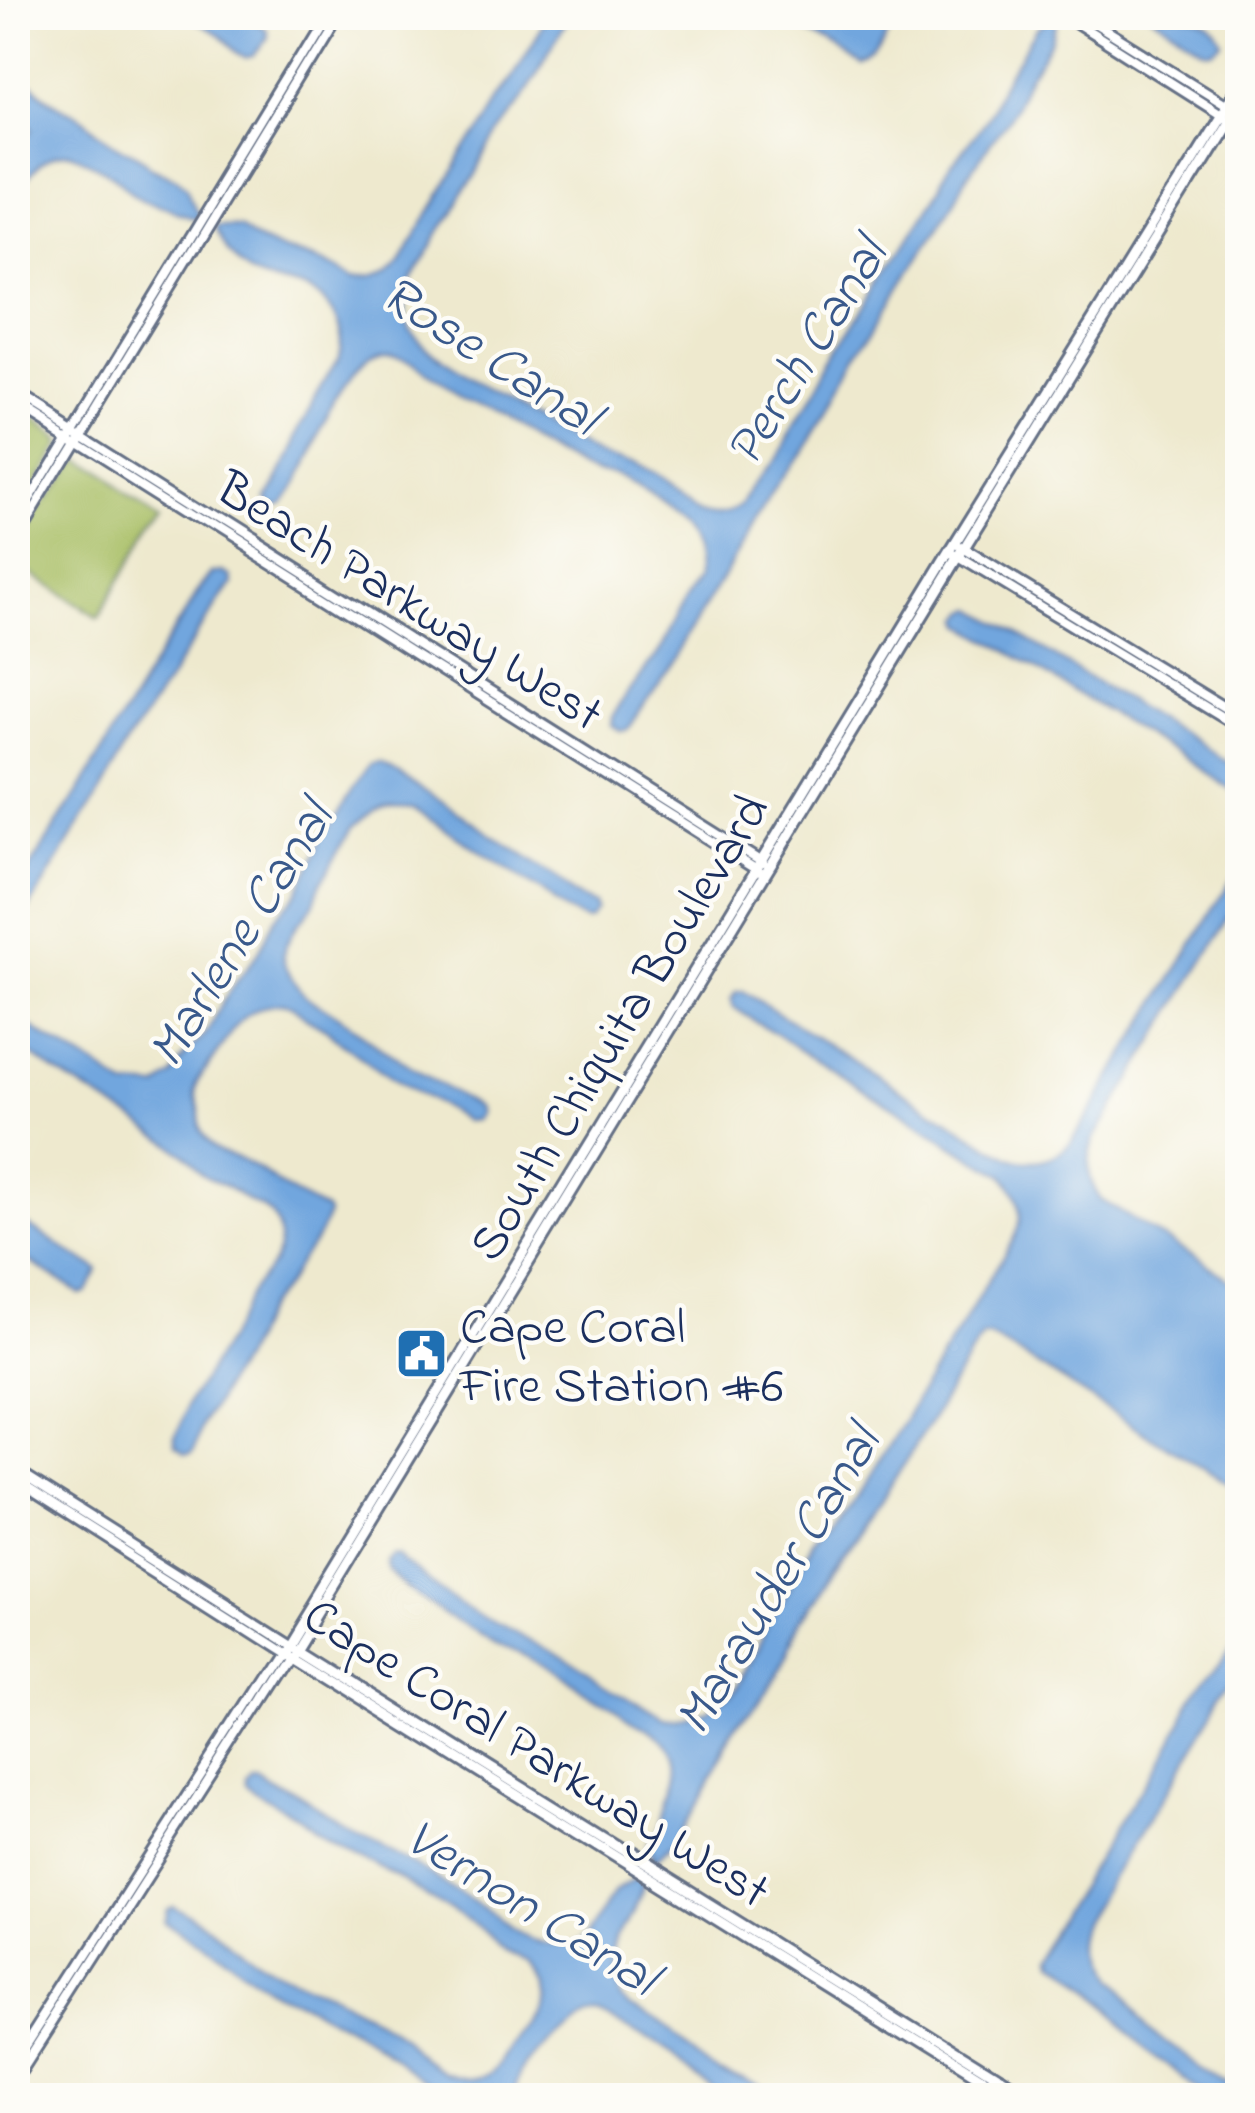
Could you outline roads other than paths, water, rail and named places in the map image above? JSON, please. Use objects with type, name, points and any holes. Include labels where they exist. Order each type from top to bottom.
[{"type":"main road","name":"South Chiquita Boulevard","points":[[289,1647],[1230,110],[1240,83]]},
{"type":"main road","name":"Cape Coral Parkway West","points":[[289,1647],[489,1778],[1016,2097]]},
{"type":"main road","name":"Cape Coral Parkway West","points":[[289,1647],[547,1803],[634,1863]]},
{"type":"main road","points":[[380,1710],[388,1709],[439,1736]]},
{"type":"main road","points":[[489,1778],[542,1806],[547,1803]]},
{"type":"main road","name":"Cape Coral Parkway West","points":[[655,1876],[1003,2098]]},
{"type":"main road","points":[[957,2069],[1016,2097]]},
{"type":"street","points":[[15,544],[326,15]]},
{"type":"street","points":[[213,208],[337,15]]},
{"type":"street","points":[[1082,15],[1230,110]]},
{"type":"street","points":[[1065,16],[1230,110]]},
{"type":"street","name":"Beach Parkway West","points":[[15,391],[76,435],[763,869]]},
{"type":"street","name":"Beach Parkway West","points":[[15,402],[76,435]]},
{"type":"street","points":[[15,526],[76,435]]},
{"type":"street","points":[[957,550],[1240,717]]},
{"type":"street","points":[[957,550],[1240,728]]},
{"type":"street","name":"Cape Coral Parkway West","points":[[15,1468],[289,1647]]},
{"type":"street","name":"Cape Coral Parkway West","points":[[15,1479],[289,1647]]},
{"type":"street","points":[[120,1547],[127,1545],[165,1563]]},
{"type":"street","points":[[170,1578],[206,1589]]},
{"type":"street","name":"South Chiquita Boulevard","points":[[15,2066],[289,1647]]},
{"type":"street","name":"South Chiquita Boulevard","points":[[15,2084],[289,1647]]},
{"type":"water","points":[[190,15],[244,15],[268,30],[269,37],[259,54],[253,55]]},
{"type":"water","points":[[551,15],[572,15],[405,292],[407,323],[427,348],[685,510],[708,515],[730,512],[744,503],[1037,29],[1059,15],[1052,40],[629,729],[622,730],[614,725],[615,716],[697,580],[688,538],[677,526],[416,364],[389,358],[365,366],[351,379],[274,506],[260,502],[258,495],[337,366],[340,342],[323,307],[231,248],[215,224],[217,220],[240,220],[345,284],[381,280],[399,265]]},
{"type":"water","points":[[802,15],[902,15],[876,59],[863,66],[800,27]]},
{"type":"water","points":[[1152,15],[1202,19],[1222,40],[1212,49],[1204,48]]},
{"type":"water","points":[[15,76],[188,187],[199,215],[171,211],[90,161],[72,155],[54,157],[35,170],[15,196],[15,161],[34,128],[15,112]]},
{"type":"water","points":[[218,573],[226,584],[15,931],[15,893],[211,574]]},
{"type":"water","points":[[976,609],[1240,770],[1240,794],[965,625],[963,618]]},
{"type":"water","points":[[380,763],[602,904],[604,911],[592,921],[413,809],[385,810],[360,824],[290,939],[286,963],[290,978],[305,998],[479,1114],[475,1120],[464,1121],[291,1013],[263,1011],[237,1028],[201,1089],[199,1106],[206,1126],[245,1158],[331,1210],[332,1216],[193,1445],[185,1447],[174,1440],[174,1431],[278,1258],[278,1226],[261,1200],[15,1045],[15,1017],[127,1088],[158,1090],[179,1079],[372,765]]},
{"type":"water","points":[[1240,867],[1240,902],[1095,1138],[1089,1163],[1092,1185],[1101,1200],[1240,1286],[1240,1492],[990,1336],[982,1336],[671,1846],[645,1871],[613,1950],[613,1973],[630,1999],[787,2098],[728,2098],[710,2072],[629,2021],[589,2009],[566,2019],[555,2031],[527,2071],[519,2098],[437,2098],[164,1926],[174,1910],[447,2080],[476,2081],[499,2069],[537,2003],[538,1982],[527,1960],[253,1787],[252,1781],[263,1772],[534,1940],[552,1945],[577,1942],[649,1857],[644,1847],[670,1804],[678,1776],[676,1762],[654,1734],[391,1570],[393,1556],[400,1554],[669,1721],[696,1725],[719,1716],[732,1702],[1019,1224],[1018,1201],[1005,1177],[733,1007],[731,1000],[743,991],[1010,1158],[1044,1160],[1073,1141]]},
{"type":"water","points":[[15,1218],[100,1272],[87,1293],[81,1294],[15,1253]]},
{"type":"water","points":[[1240,1623],[1240,1668],[1084,1924],[1079,1948],[1093,1984],[1240,2077],[1238,2098],[1034,1971],[1033,1964]]},
{"type":"place","name":"Cape Coral Fire Station #6","points":[[421,1353]]},
{"type":"water label","name":"Perch Canal","points":[[804,351]]},
{"type":"water label","name":"Rose Canal","points":[[492,353]]},
{"type":"water label","name":"Marlene Canal","points":[[238,933]]},
{"type":"water label","name":"Marauder Canal","points":[[775,1579]]},
{"type":"water label","name":"Vernon Canal","points":[[533,1905]]}]
